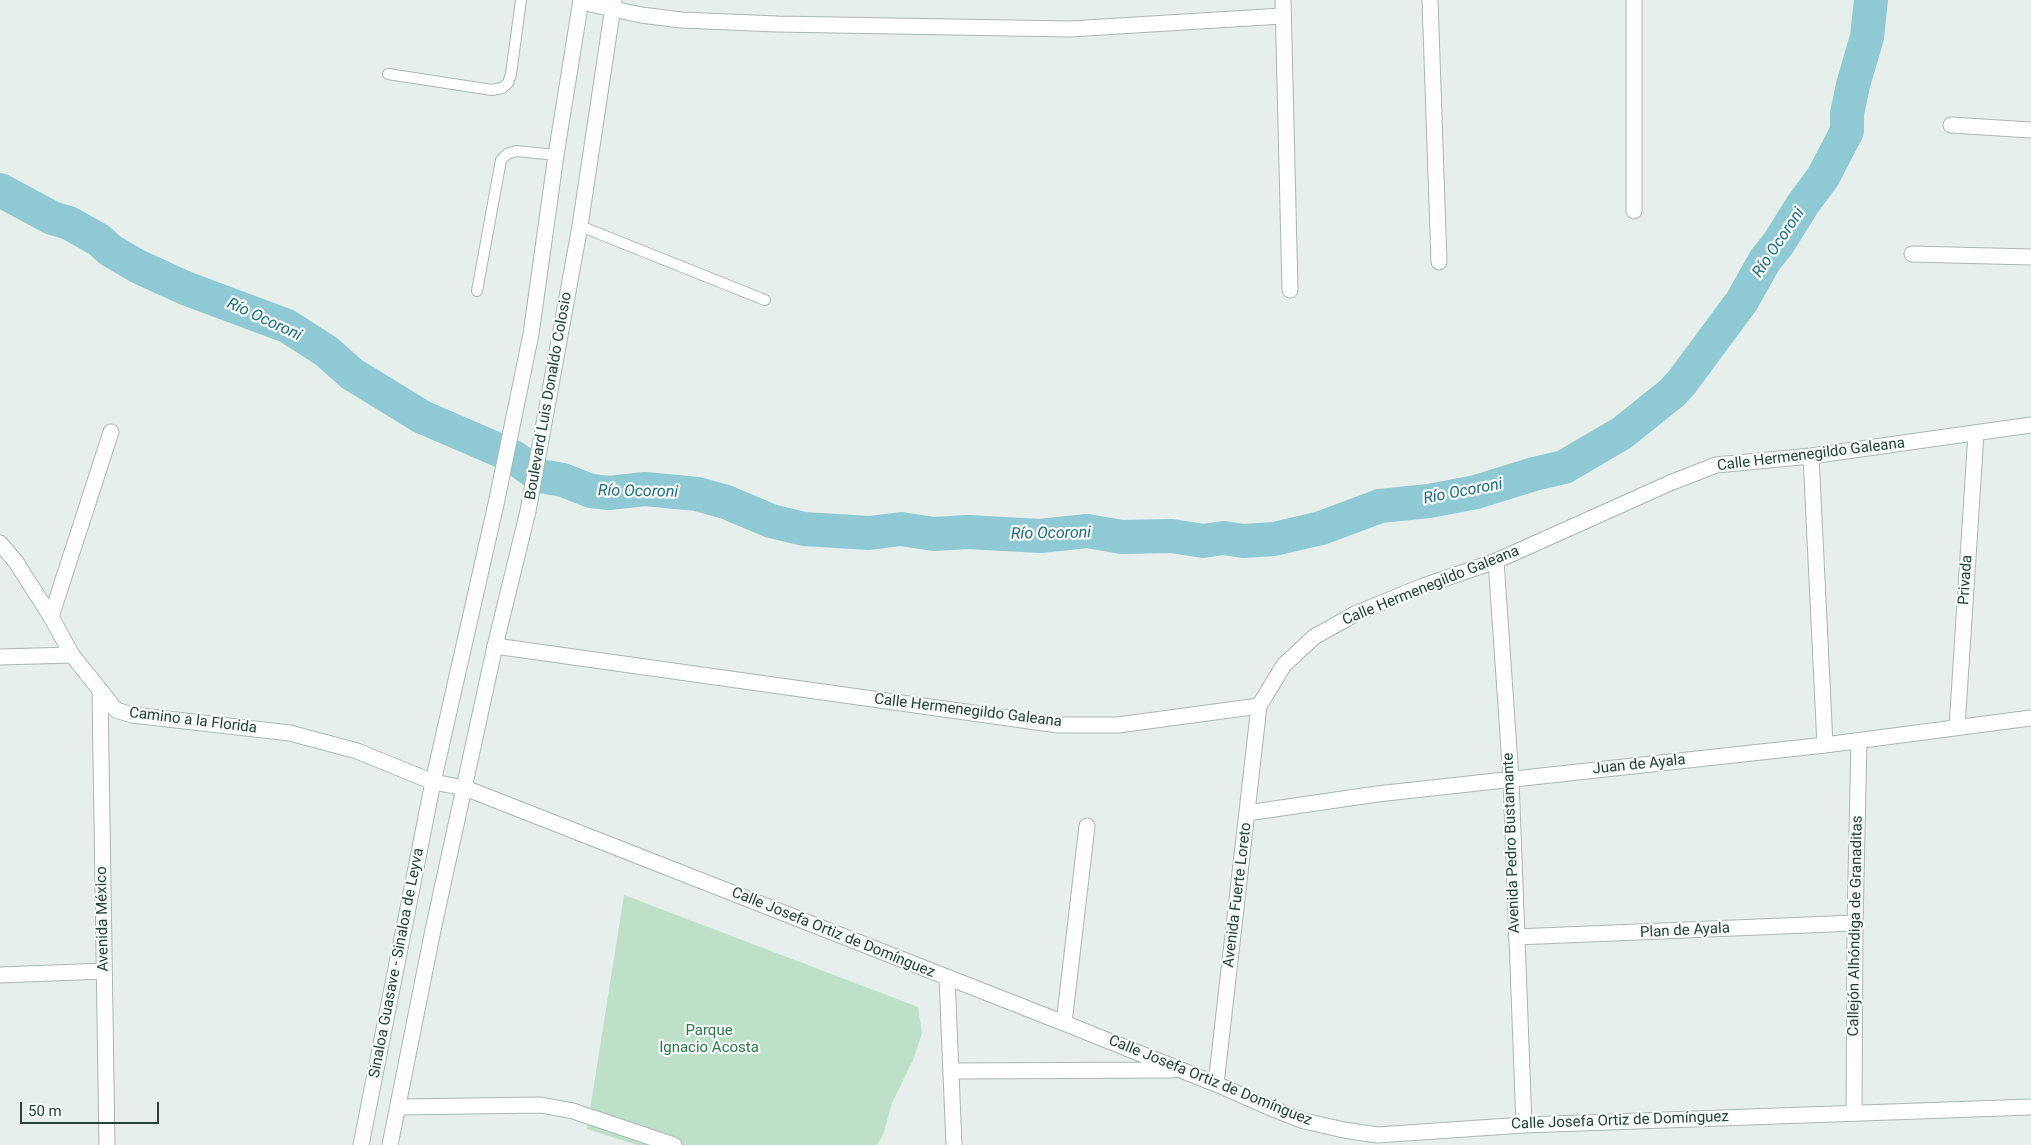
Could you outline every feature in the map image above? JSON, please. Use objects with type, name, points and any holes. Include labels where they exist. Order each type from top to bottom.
[{"type":"street","points":[[1283,0],[1290,290]]},
{"type":"street","points":[[1430,0],[1439,262]]},
{"type":"street","points":[[1634,0],[1634,211]]},
{"type":"street","points":[[578,1],[613,5],[641,15],[681,20],[777,24],[1070,29],[1282,16]]},
{"type":"street","name":"Boulevard Luis Donaldo Colosio","points":[[433,782],[496,504],[531,334],[578,1]]},
{"type":"street","name":"Boulevard Luis Donaldo Colosio","points":[[465,788],[495,646],[528,511],[580,226],[613,5]]},
{"type":"street","points":[[1951,125],[2031,130]]},
{"type":"street","points":[[1912,254],[2031,257]]},
{"type":"street","name":"Calle Hermenegildo Galeana","points":[[495,646],[1058,725],[1118,725],[1260,706],[1284,665],[1314,638],[1363,610],[1423,586],[1496,561],[1670,483],[1716,465],[1810,456],[2031,425]]},
{"type":"street","points":[[51,617],[111,432]]},
{"type":"street","name":"Privada","points":[[1957,727],[1976,434]]},
{"type":"street","points":[[1810,456],[1825,745]]},
{"type":"street","name":"Camino a la Florida","points":[[0,543],[16,562],[51,617],[72,655],[116,710],[132,715],[290,733],[357,751],[433,782],[465,788]]},
{"type":"street","name":"Avenida Pedro Bustamante","points":[[1496,561],[1511,779],[1524,1125]]},
{"type":"street","points":[[0,657],[72,655]]},
{"type":"street","name":"Avenida México","points":[[100,692],[107,1145]]},
{"type":"street","name":"Avenida Fuerte Loreto","points":[[1216,1084],[1260,706]]},
{"type":"street","name":"Juan de Ayala","points":[[1247,813],[1377,794],[1825,745],[2031,718]]},
{"type":"street","name":"Callejón Alhóndiga de Granaditas","points":[[1854,1112],[1855,923],[1860,740]]},
{"type":"street","name":"Sinaloa Guasave - Sinaloa de Leyva","points":[[361,1145],[433,782]]},
{"type":"street","name":"Sinaloa Guasave - Sinaloa de Leyva","points":[[390,1145],[433,930],[465,788]]},
{"type":"street","name":"Calle Josefa Ortiz de Domínguez","points":[[465,788],[1064,1023],[1304,1120],[1379,1140],[1524,1125],[2031,1106]]},
{"type":"street","points":[[1064,1023],[1087,826]]},
{"type":"street","name":"Plan de Ayala","points":[[1516,937],[1855,923]]},
{"type":"street","points":[[0,975],[104,970]]},
{"type":"street","points":[[947,978],[954,1145]]},
{"type":"street","points":[[952,1071],[1182,1070]]},
{"type":"street","points":[[398,1107],[541,1105],[573,1111],[674,1145]]},
{"type":"lane","points":[[388,74],[492,90],[502,88],[508,83],[511,74],[521,0]]},
{"type":"lane","points":[[478,291],[501,160],[507,154],[516,151],[556,155]]},
{"type":"lane","points":[[580,226],[765,300]]},
{"type":"green space","name":"Parque Ignacio Acosta","points":[[624,895],[918,1007],[922,1033],[913,1060],[892,1103],[883,1135],[877,1145],[637,1145],[587,1129]]},
{"type":"waterway","name":"Río Ocoroni","points":[[0,190],[52,218],[69,223],[99,240],[110,250],[137,266],[185,288],[287,326],[326,351],[352,374],[422,417],[501,451],[515,458],[540,476],[563,480],[591,491],[609,493],[645,489],[697,494],[726,502],[771,521],[804,529],[869,533],[901,529],[934,534],[968,532],[1040,536],[1087,531],[1122,537],[1172,536],[1203,541],[1224,538],[1243,541],[1274,539],[1321,528],[1380,506],[1429,501],[1476,492],[1564,467],[1622,433],[1672,393],[1742,301],[1765,260],[1823,177],[1847,131],[1847,114],[1867,37],[1871,0]]}]
